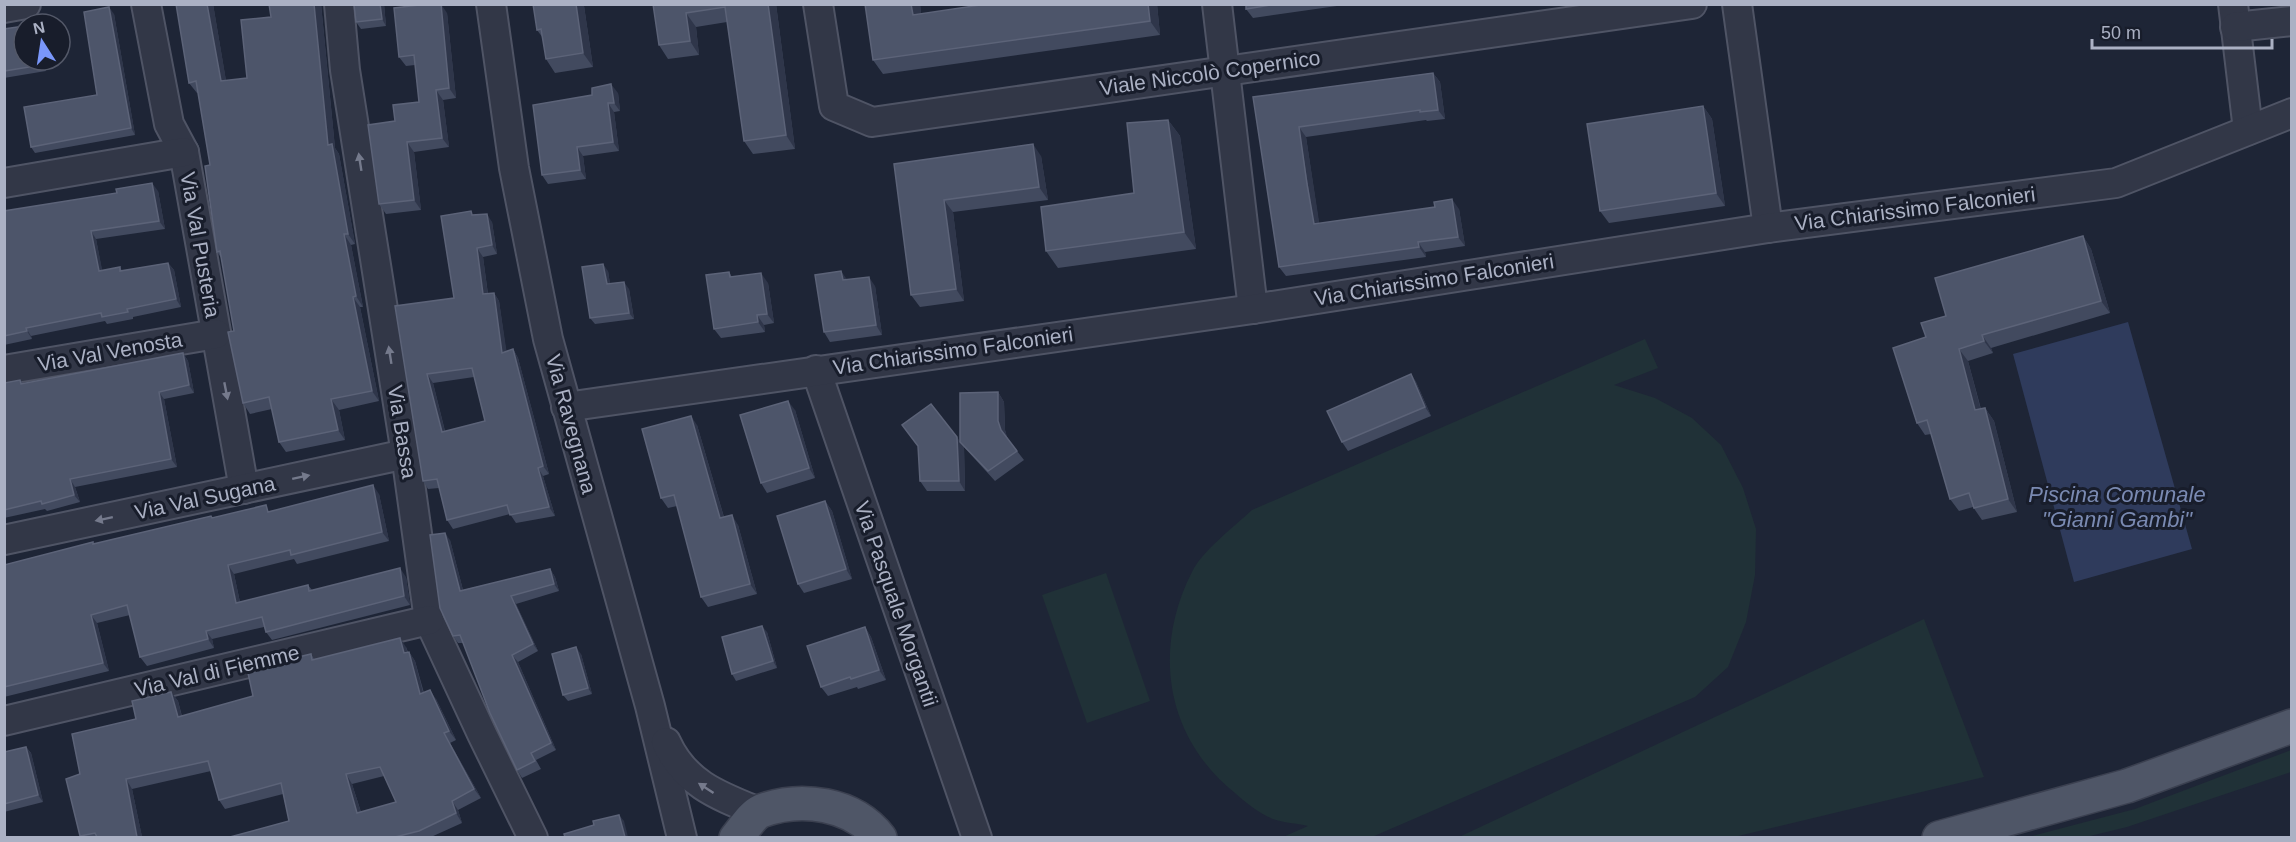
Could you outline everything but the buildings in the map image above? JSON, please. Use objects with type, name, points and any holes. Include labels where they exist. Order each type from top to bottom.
[{"type":"main road","points":[[1939,837],[2127,786],[2292,726]]},
{"type":"main road","points":[[736,837],[759,812],[812,803],[848,812],[880,837]]},
{"type":"street","points":[[4,8],[26,4]]},
{"type":"street","name":"Via Val Pusteria","points":[[146,4],[169,124],[184,152],[244,489]]},
{"type":"street","name":"Via Bassa","points":[[339,4],[345,70],[406,454],[429,621],[533,837]]},
{"type":"street","name":"Via Ravegnana","points":[[491,4],[514,168],[548,339],[650,706],[682,837]]},
{"type":"street","name":"Viale Niccolò Copernico","points":[[818,4],[834,106],[872,122],[1692,4]]},
{"type":"street","points":[[1217,4],[1253,309]]},
{"type":"street","points":[[1737,4],[1768,228]]},
{"type":"street","points":[[2248,130],[2234,16],[2292,21]]},
{"type":"street","name":"Via Chiarissimo Falconieri","points":[[566,407],[1253,309],[1768,228],[2116,183],[2292,113]]},
{"type":"street","points":[[4,183],[184,152]]},
{"type":"street","name":"Via Val Venosta","points":[[4,370],[216,334]]},
{"type":"street","name":"Via Pasquale Morgantii","points":[[816,370],[977,837]]},
{"type":"street","name":"Via Val Sugana","points":[[4,540],[406,454]]},
{"type":"street","name":"Via Val di Fiemme","points":[[4,721],[429,621]]},
{"type":"street","points":[[650,706],[669,748],[689,777],[719,796],[759,812]]},
{"type":"shaded area","points":[[1645,339],[1658,368],[1614,385],[1655,398],[1692,418],[1721,445],[1743,488],[1756,529],[1755,575],[1746,622],[1728,667],[1695,697],[1372,837],[1283,837],[1308,826],[1273,819],[1244,800],[1212,771],[1194,746],[1181,719],[1173,691],[1170,662],[1172,632],[1180,602],[1197,564],[1211,547],[1252,510]]},
{"type":"shaded area","points":[[1106,573],[1150,701],[1087,723],[1042,595]]},
{"type":"shaded area","points":[[1924,619],[1984,777],[1734,837],[1459,837]]},
{"type":"shaded area","points":[[2291,750],[2291,772],[2127,827],[2086,837],[2028,837],[2135,809]]},
{"type":"water","name":"Piscina Comunale \"Gianni Gambi\"","points":[[2128,322],[2192,549],[2074,582],[2013,354]]}]
